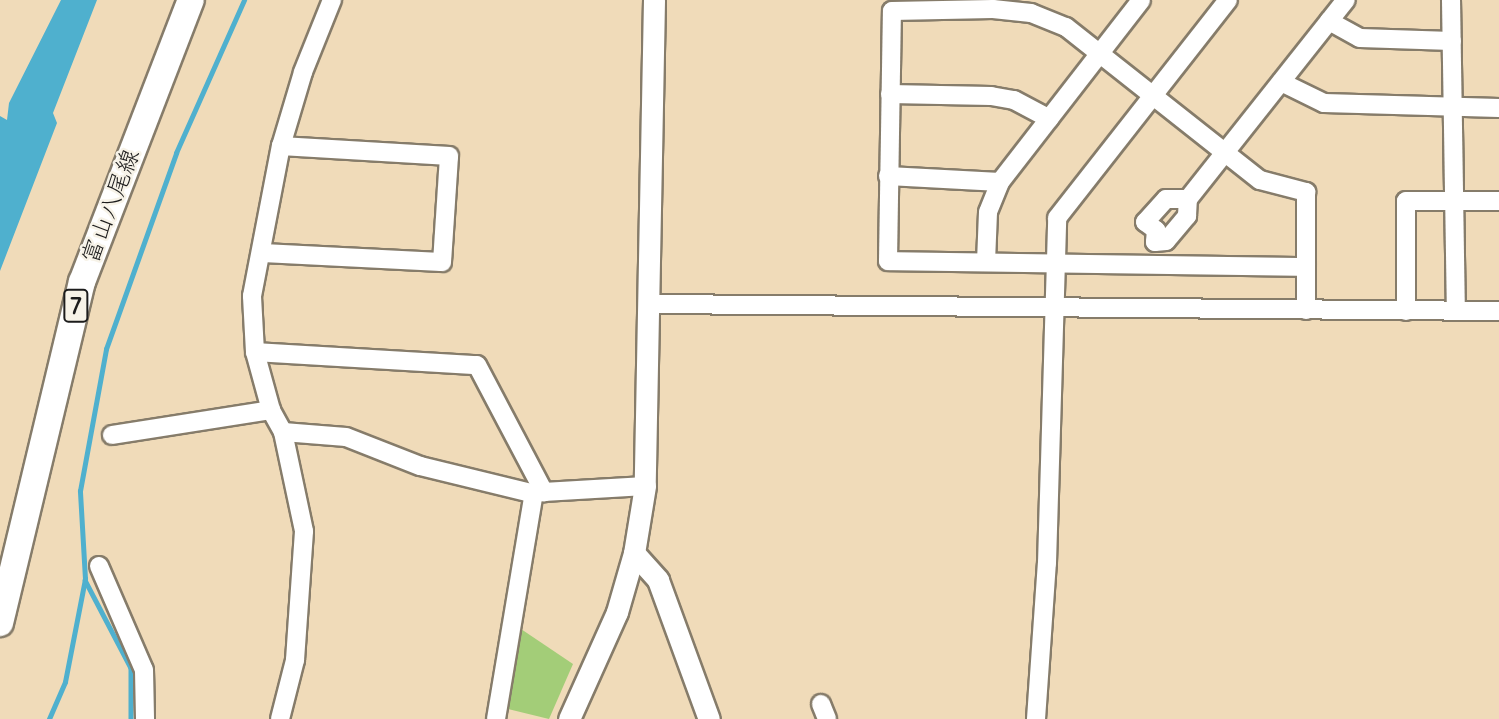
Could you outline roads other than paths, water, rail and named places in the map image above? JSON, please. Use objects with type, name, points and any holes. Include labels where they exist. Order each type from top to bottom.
[{"type":"main road","name":"富山八尾線","points":[[0,623],[82,282],[191,0]]},
{"type":"street","points":[[280,719],[295,660],[304,531],[283,432],[271,410],[255,352],[252,296],[281,146],[303,72],[332,0]]},
{"type":"street","points":[[569,719],[617,612],[634,553],[645,486],[651,304],[654,0]]},
{"type":"street","points":[[986,262],[988,212],[1000,182],[1142,0]]},
{"type":"street","points":[[1036,719],[1047,562],[1052,307],[1057,218],[1228,0]]},
{"type":"street","points":[[1155,242],[1166,241],[1187,216],[1188,200],[1346,0]]},
{"type":"street","points":[[1451,0],[1456,311]]},
{"type":"street","points":[[1306,267],[1156,262],[888,261],[892,11],[993,4],[1031,13],[1066,27],[1260,180],[1306,192],[1306,267],[1306,310]]},
{"type":"street","points":[[1329,21],[1360,38],[1452,41]]},
{"type":"street","points":[[1281,82],[1324,103],[1499,108]]},
{"type":"street","points":[[890,94],[1002,98],[1030,106],[1049,119]]},
{"type":"street","points":[[262,253],[442,262],[449,156],[281,146]]},
{"type":"street","points":[[888,176],[1000,182]]},
{"type":"street","points":[[1156,262],[1156,230],[1145,222],[1166,199],[1188,200]]},
{"type":"street","points":[[1406,310],[1406,201],[1499,201]]},
{"type":"street","points":[[651,304],[1499,311]]},
{"type":"street","points":[[255,352],[477,365],[539,492],[496,719]]},
{"type":"street","points":[[112,435],[271,410]]},
{"type":"street","points":[[283,432],[346,437],[420,466],[539,492],[645,486]]},
{"type":"street","points":[[634,553],[658,580],[709,719]]},
{"type":"street","points":[[99,566],[144,670],[145,719]]},
{"type":"water","points":[[61,0],[97,0],[53,113],[57,123],[0,271],[0,116],[7,120],[9,103]]},
{"type":"waterway","points":[[49,719],[65,682],[85,579],[80,491],[106,349],[176,153],[244,0]]},
{"type":"waterway","points":[[85,580],[131,668],[131,719]]}]
